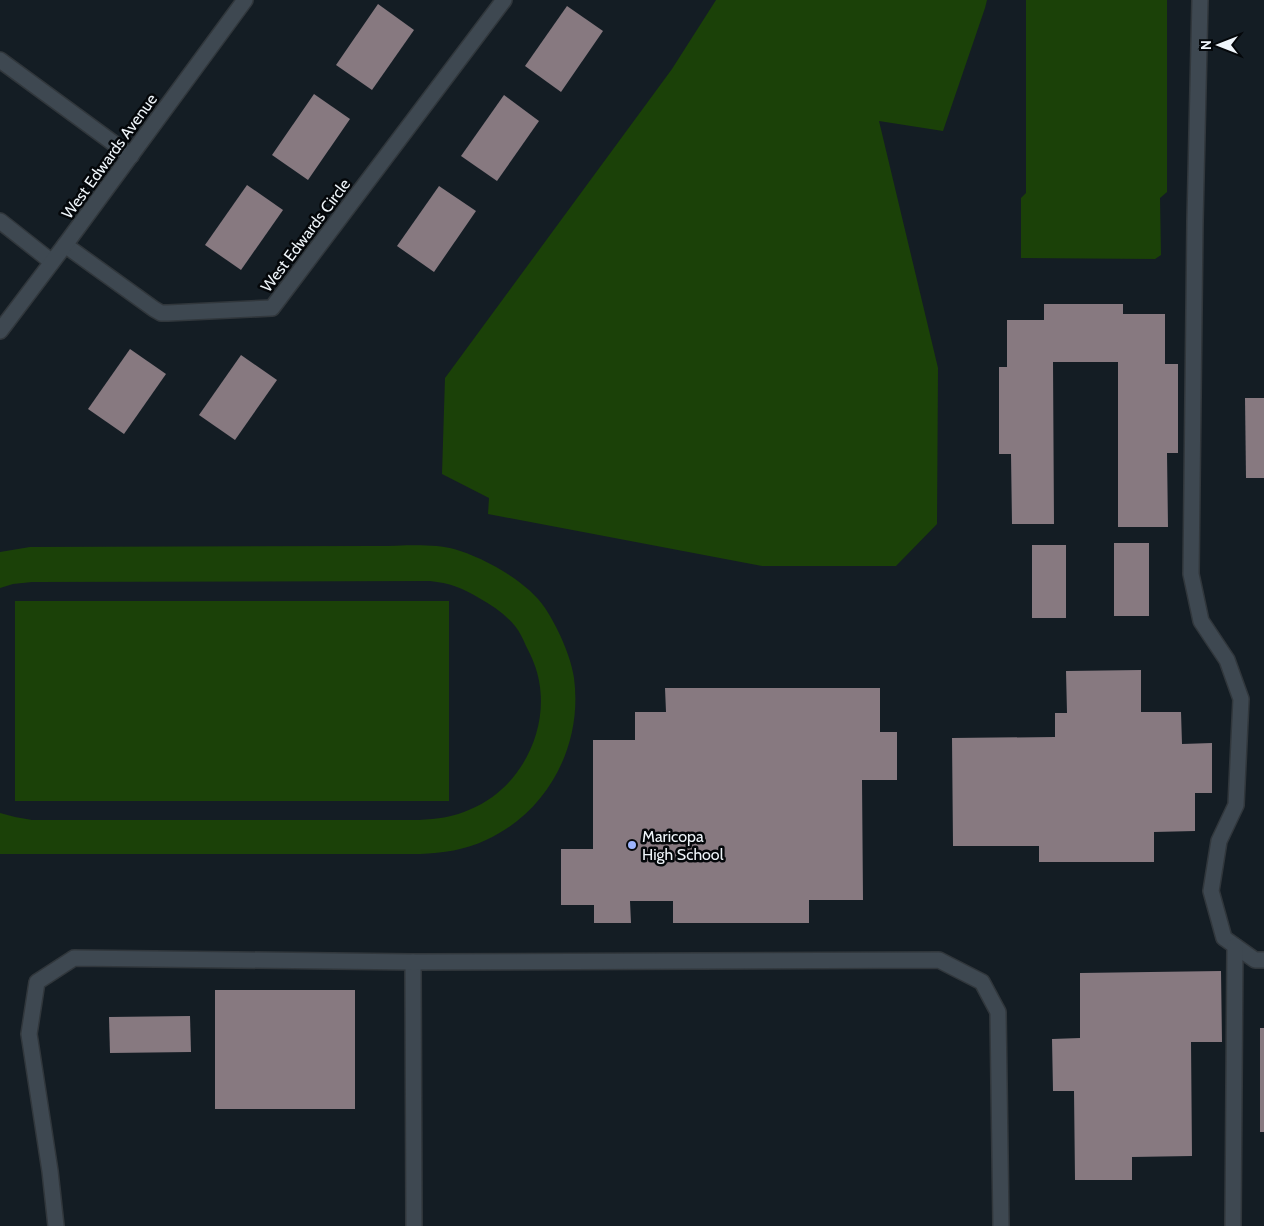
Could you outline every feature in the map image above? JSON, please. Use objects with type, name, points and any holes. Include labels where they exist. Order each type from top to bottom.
[{"type":"street","name":"West Edwards Avenue","points":[[0,331],[245,0]]},
{"type":"street","name":"West Edwards Circle","points":[[65,245],[161,313],[272,308],[504,0]]},
{"type":"street","points":[[1200,0],[1194,221],[1191,574],[1201,621],[1227,660],[1241,699],[1236,805],[1219,841],[1211,891],[1224,938],[1255,960],[1264,960]]},
{"type":"street","points":[[0,60],[131,156]]},
{"type":"street","points":[[0,221],[52,262]]},
{"type":"street","points":[[1233,1226],[1235,946]]},
{"type":"street","points":[[56,1226],[50,1171],[29,1034],[36,982],[74,958],[413,962],[939,960],[982,982],[998,1012],[1001,1226]]},
{"type":"street","points":[[413,962],[414,1226]]},
{"type":"green space","points":[[716,0],[987,0],[943,131],[879,121],[938,368],[937,524],[896,566],[762,566],[488,514],[489,498],[442,474],[445,378],[672,69]]},
{"type":"green space","points":[[1026,0],[1167,0],[1167,192],[1160,198],[1161,255],[1155,259],[1021,258],[1021,198],[1026,193]]},
{"type":"green space","points":[[416,545],[446,547],[491,564],[516,580],[537,598],[545,608],[563,641],[574,678],[573,728],[557,774],[527,812],[508,828],[470,846],[429,854],[0,854],[0,813],[32,820],[419,820],[465,812],[488,800],[503,788],[527,757],[535,739],[541,701],[538,677],[530,654],[515,626],[494,607],[461,589],[430,581],[32,582],[13,584],[0,588],[0,552],[30,547]]},
{"type":"green space","points":[[15,601],[449,601],[449,801],[15,801]]},
{"type":"building","points":[[378,4],[414,30],[372,90],[336,65]]},
{"type":"building","points":[[567,6],[603,31],[561,92],[525,66]]},
{"type":"building","points":[[314,94],[350,119],[308,180],[272,155]]},
{"type":"building","points":[[504,95],[539,121],[497,181],[461,156]]},
{"type":"building","points":[[247,185],[283,210],[241,270],[205,245]]},
{"type":"building","points":[[439,186],[476,211],[434,272],[397,246]]},
{"type":"building","points":[[1044,304],[1123,304],[1123,314],[1165,314],[1165,364],[1178,364],[1178,453],[1167,453],[1168,527],[1118,527],[1118,362],[1053,362],[1054,524],[1012,524],[1011,454],[999,454],[999,367],[1007,367],[1007,320],[1044,320]]},
{"type":"building","points":[[130,349],[166,374],[124,434],[88,409]]},
{"type":"building","points":[[241,355],[277,380],[235,440],[199,415]]},
{"type":"building","points":[[1245,398],[1264,398],[1264,478],[1246,478]]},
{"type":"building","points":[[1114,543],[1149,543],[1149,616],[1114,616]]},
{"type":"building","points":[[1032,545],[1066,545],[1066,618],[1032,618]]},
{"type":"building","points":[[1141,670],[1141,712],[1181,712],[1182,744],[1212,743],[1212,793],[1195,793],[1195,831],[1154,832],[1154,862],[1039,862],[1039,846],[953,846],[952,738],[1055,737],[1055,713],[1067,713],[1066,671]]},
{"type":"building","points":[[665,688],[880,688],[880,732],[897,732],[897,780],[862,780],[863,900],[809,900],[809,923],[673,923],[673,901],[630,901],[631,923],[594,923],[594,905],[561,905],[561,849],[593,849],[593,740],[635,740],[635,712],[666,712]]},
{"type":"building","points":[[1221,971],[1222,1042],[1191,1042],[1192,1156],[1132,1157],[1132,1180],[1075,1180],[1074,1091],[1053,1091],[1052,1039],[1080,1038],[1080,973]]},
{"type":"building","points":[[215,990],[355,990],[355,1109],[215,1109]]},
{"type":"building","points":[[190,1016],[191,1052],[110,1053],[109,1017]]},
{"type":"building","points":[[1260,1028],[1264,1028],[1264,1132],[1260,1132]]},
{"type":"place","name":"Maricopa High School","points":[[632,845]]}]
